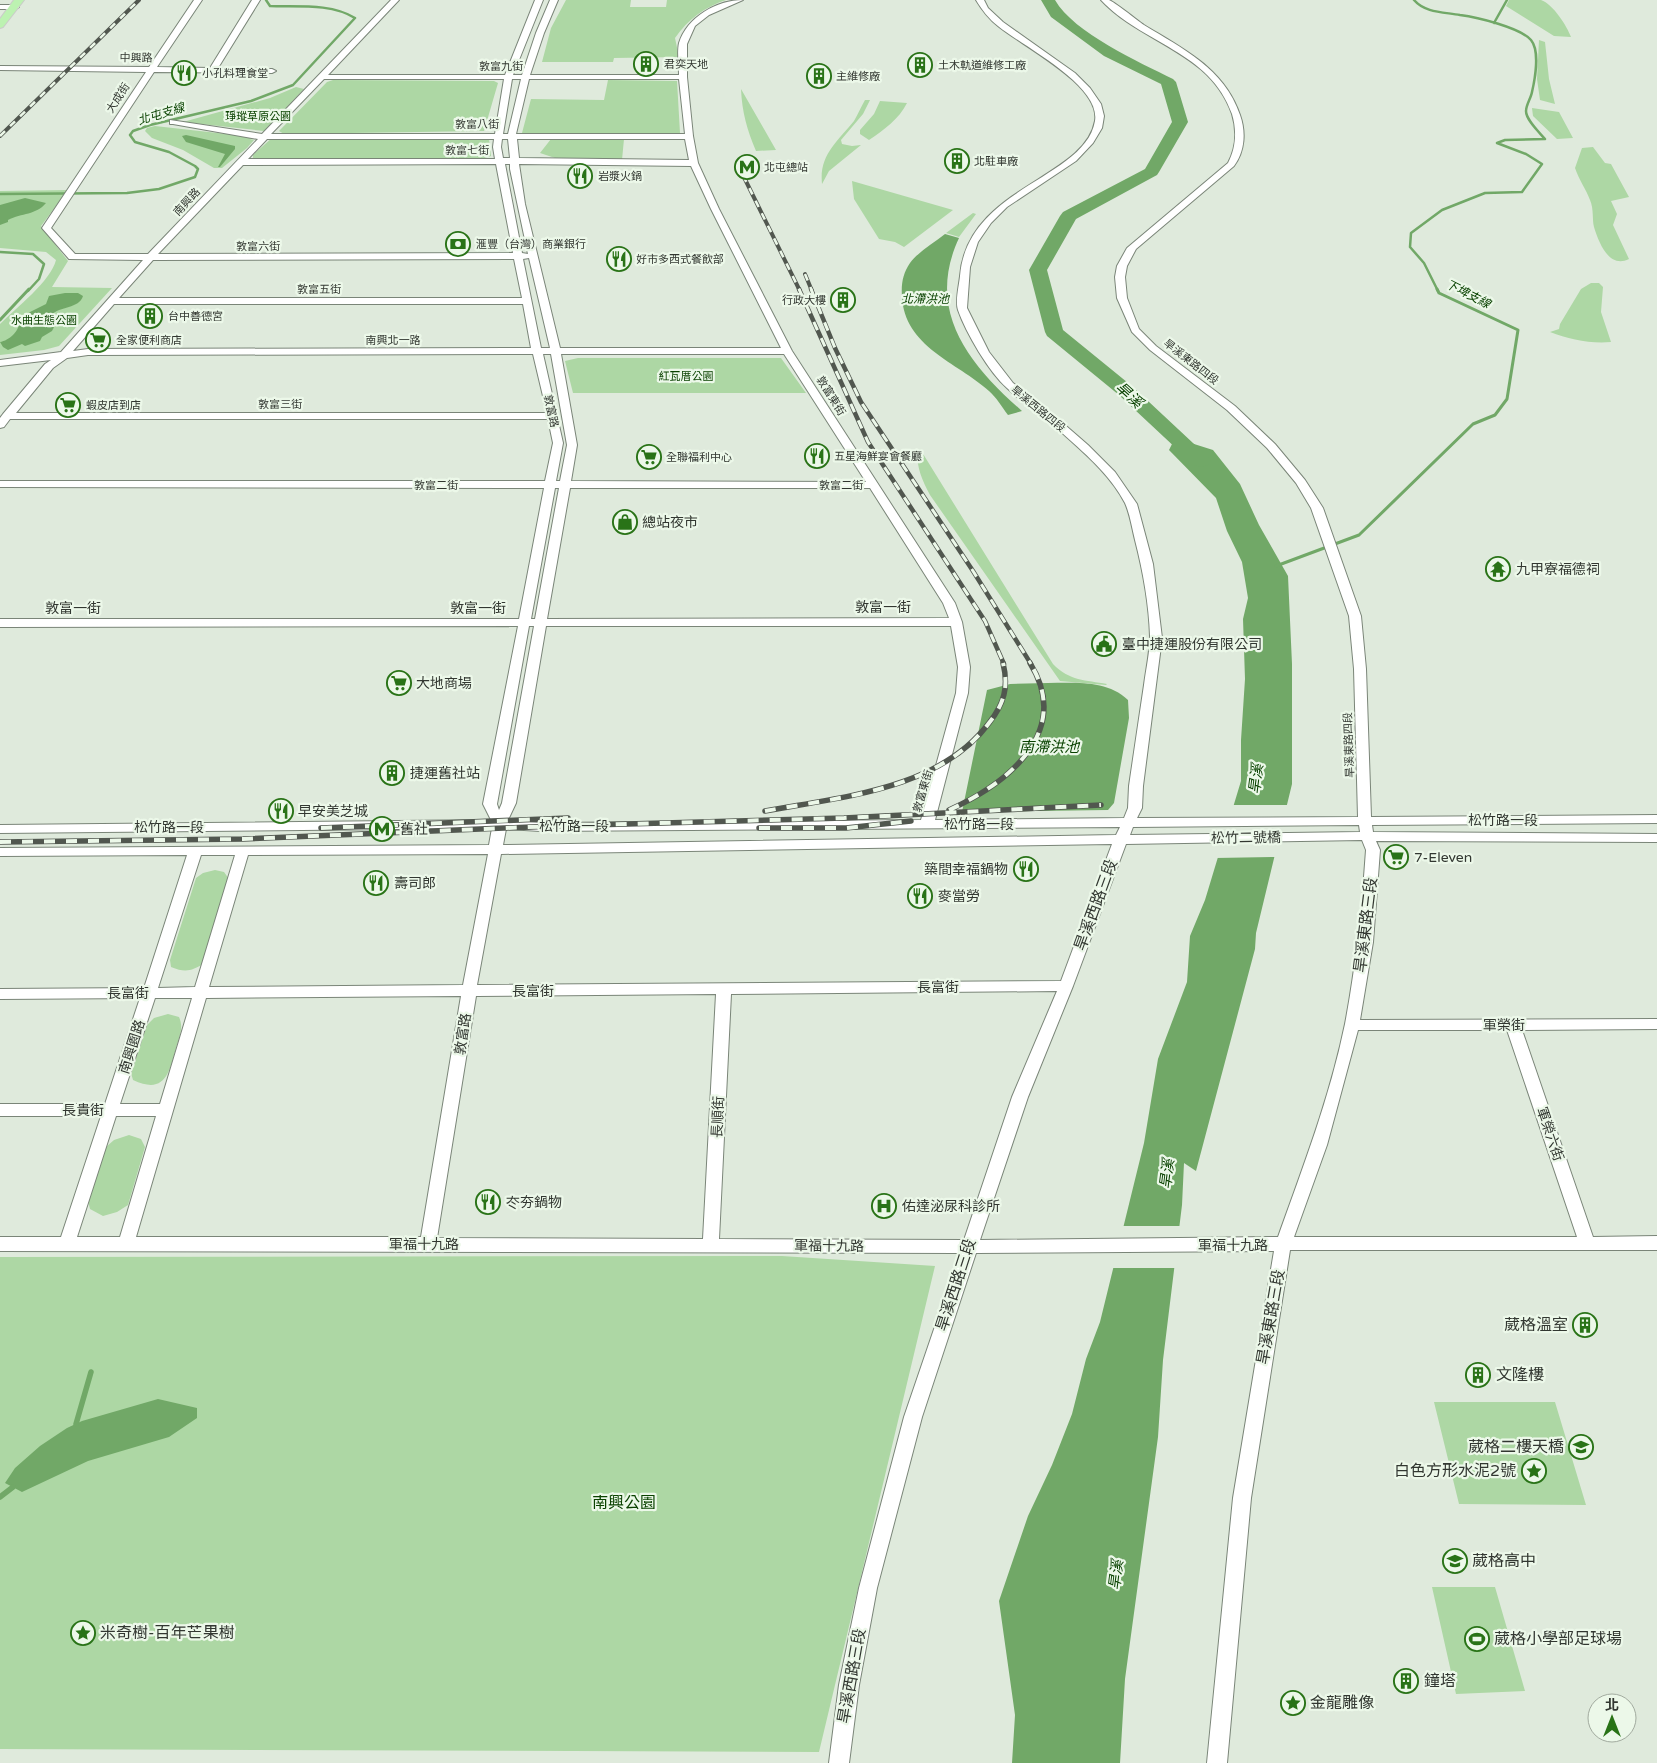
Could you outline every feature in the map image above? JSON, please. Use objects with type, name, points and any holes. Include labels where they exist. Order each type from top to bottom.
[{"type":"main road","points":[[0,25],[7,5]]},
{"type":"street","name":"大成街","points":[[75,185],[150,69],[198,0]]},
{"type":"street","points":[[213,70],[256,0]]},
{"type":"street","name":"南興路","points":[[0,425],[49,366],[64,355],[150,257],[395,0]]},
{"type":"street","name":"敦富路","points":[[500,824],[490,804],[558,443],[537,352],[498,162],[497,146],[508,78],[521,41],[539,0]]},
{"type":"street","name":"敦富路","points":[[428,1244],[500,824],[509,803],[572,445],[569,416],[534,256],[523,219],[514,170],[515,161],[512,135],[525,77],[554,0]]},
{"type":"street","name":"敦富東街","points":[[739,0],[706,13],[692,25],[683,44],[683,77],[689,136],[694,163],[715,209],[787,351],[949,603],[956,622],[964,667],[962,693],[927,824]]},
{"type":"street","name":"旱溪西路四段","points":[[980,0],[985,9],[1000,24],[1072,76],[1087,90],[1097,104],[1100,116],[1098,128],[1089,143],[1073,158],[1004,205],[988,221],[974,242],[965,267],[962,308],[984,353],[1008,385],[1038,407],[1084,447],[1110,474],[1131,504],[1147,564],[1156,638],[1136,786],[1135,808],[1128,823]]},
{"type":"street","name":"旱溪東路四段","points":[[1105,0],[1145,29],[1196,60],[1215,75],[1229,95],[1236,112],[1240,129],[1232,163],[1203,190],[1132,248],[1122,266],[1120,277],[1122,298],[1135,330],[1152,348],[1231,408],[1271,446],[1301,482],[1316,508],[1355,616],[1360,668],[1366,829]]},
{"type":"street","name":"中興路","points":[[0,68],[272,71]]},
{"type":"street","name":"敦富九街","points":[[320,77],[683,77]]},
{"type":"street","name":"敦富八街","points":[[172,122],[264,137],[689,136]]},
{"type":"street","name":"敦富七街","points":[[240,162],[515,161],[694,163]]},
{"type":"street","name":"敦富六街","points":[[75,185],[46,228],[72,257],[534,256]]},
{"type":"street","name":"敦富五街","points":[[111,302],[528,301]]},
{"type":"street","name":"南興北一路","points":[[0,364],[88,352],[787,351]]},
{"type":"street","name":"敦富三街","points":[[7,416],[553,416]]},
{"type":"street","name":"敦富二街","points":[[0,484],[872,485]]},
{"type":"street","name":"敦富一街","points":[[0,623],[956,622]]},
{"type":"street","name":"松竹路一段","points":[[1350,836],[1366,829],[1657,819]]},
{"type":"street","name":"松竹路一段","points":[[1350,822],[1366,829],[1454,838],[1657,838]]},
{"type":"street","name":"松竹二號橋","points":[[1148,823],[1350,822]]},
{"type":"street","name":"旱溪西路三段","points":[[839,1763],[853,1666],[868,1588],[912,1417],[1020,1098],[1066,986],[1128,823]]},
{"type":"street","name":"松竹路一段","points":[[0,829],[500,824],[549,827],[1148,823]]},
{"type":"street","points":[[146,850],[154,828]]},
{"type":"street","name":"旱溪東路三段","points":[[1217,1763],[1242,1498],[1283,1245],[1319,1146],[1332,1102],[1352,1025],[1366,942],[1373,871],[1373,850],[1366,829]]},
{"type":"street","name":"松竹二號橋","points":[[1142,839],[1350,836]]},
{"type":"street","name":"松竹路一段","points":[[0,852],[496,849],[1142,839]]},
{"type":"street","name":"南興園路","points":[[67,1243],[196,850]]},
{"type":"street","points":[[126,1244],[243,850]]},
{"type":"street","name":"長富街","points":[[0,994],[1066,986]]},
{"type":"street","name":"長順街","points":[[711,1244],[724,989]]},
{"type":"street","name":"軍榮街","points":[[1352,1025],[1657,1024]]},
{"type":"street","name":"軍榮六街","points":[[1513,1025],[1588,1242]]},
{"type":"street","name":"長貴街","points":[[0,1110],[165,1110]]},
{"type":"street","name":"軍福十九路","points":[[0,1244],[711,1244],[1009,1247],[1657,1243]]},
{"type":"green space","points":[[566,0],[631,0],[630,7],[666,7],[667,0],[726,0],[698,14],[680,31],[675,38],[679,57],[614,58],[613,62],[542,62],[551,28]]},
{"type":"green space","points":[[1509,0],[1541,0],[1546,2],[1559,16],[1571,37],[1554,36],[1506,6]]},
{"type":"green space","points":[[1539,40],[1545,42],[1549,79],[1555,104],[1540,100],[1537,79]]},
{"type":"green space","points":[[333,80],[494,81],[498,83],[484,131],[284,134],[279,131],[327,82]]},
{"type":"green space","points":[[608,80],[677,81],[680,133],[522,133],[531,99],[604,100]]},
{"type":"green space","name":"琤瑽草原公園","points":[[296,87],[304,89],[264,131],[183,122],[270,98]]},
{"type":"green space","points":[[741,89],[776,150],[756,151],[742,105]]},
{"type":"green space","points":[[865,100],[870,100],[863,114],[841,140],[842,144],[861,145],[829,171],[822,184],[823,165],[826,157],[854,121]]},
{"type":"green space","points":[[880,101],[907,103],[904,109],[886,128],[869,140],[860,134],[860,130],[874,114]]},
{"type":"green space","points":[[1532,108],[1559,112],[1573,138],[1557,139],[1533,116]]},
{"type":"green space","points":[[155,126],[253,137],[250,139],[254,140],[222,168],[214,168],[183,150],[152,138],[145,131],[147,128]]},
{"type":"green space","points":[[273,137],[489,139],[491,156],[481,159],[253,159],[253,155]]},
{"type":"green space","points":[[551,139],[624,139],[622,160],[561,160],[540,153]]},
{"type":"green space","points":[[1593,147],[1605,163],[1611,164],[1629,197],[1611,201],[1617,214],[1613,225],[1629,259],[1616,260],[1610,257],[1602,247],[1594,227],[1591,203],[1575,168],[1582,148]]},
{"type":"green space","points":[[852,181],[953,210],[904,247],[895,242],[879,239],[854,199]]},
{"type":"green space","name":"水曲生態公園","points":[[68,190],[41,226],[68,261],[52,287],[112,288],[59,346],[44,350],[0,355],[0,324],[47,277],[56,260],[46,252],[0,248],[0,191]]},
{"type":"green space","points":[[973,213],[976,214],[959,237],[946,233]]},
{"type":"green space","points":[[1591,283],[1599,283],[1603,287],[1601,312],[1611,342],[1580,340],[1550,332],[1559,329],[1560,324],[1581,289]]},
{"type":"green space","name":"紅瓦厝公園","points":[[578,358],[781,358],[806,393],[573,393],[565,361]]},
{"type":"green space","points":[[920,449],[1053,664],[1059,670],[1072,677],[1106,685],[1060,681],[930,495],[919,469],[917,452]]},
{"type":"green space","points":[[215,870],[224,872],[229,879],[205,963],[188,970],[171,967],[170,960],[196,878],[203,873]]},
{"type":"green space","points":[[168,1014],[179,1017],[181,1029],[168,1073],[159,1083],[152,1085],[133,1080],[131,1073],[147,1025],[154,1018]]},
{"type":"green space","points":[[129,1135],[141,1139],[145,1147],[128,1205],[117,1212],[103,1216],[90,1209],[88,1201],[106,1147],[114,1140]]},
{"type":"green space","name":"南興公園","points":[[782,1256],[935,1266],[819,1752],[0,1749],[0,1257]]},
{"type":"green space","points":[[1434,1402],[1555,1402],[1586,1505],[1459,1504]]},
{"type":"green space","name":"葳格小學部足球場","points":[[1432,1587],[1495,1587],[1525,1691],[1456,1694]]},
{"type":"water","points":[[186,135],[235,146],[235,149],[218,167],[225,154],[186,142],[182,136]]},
{"type":"water","points":[[25,198],[46,203],[38,210],[13,218],[0,225],[0,205]]},
{"type":"water","name":"北滯洪池","points":[[945,234],[959,238],[950,264],[947,289],[950,312],[958,334],[970,355],[985,374],[1022,411],[1008,415],[989,391],[934,352],[922,341],[912,328],[905,314],[902,287],[904,275],[910,263]]},
{"type":"water","points":[[78,293],[83,296],[78,303],[51,315],[51,325],[56,323],[52,331],[42,337],[40,341],[25,346],[22,344],[8,350],[3,347],[0,342],[17,331],[19,319],[22,316],[46,304],[49,296]]},
{"type":"water","points":[[1175,438],[1213,450],[1240,484],[1259,525],[1288,576],[1292,664],[1292,784],[1256,933],[1255,949],[1196,1171],[1184,1163],[1182,1205],[1163,1360],[1158,1437],[1125,1679],[1120,1763],[1012,1763],[1015,1715],[999,1601],[1028,1516],[1052,1465],[1072,1414],[1086,1359],[1100,1322],[1144,1143],[1158,1059],[1187,982],[1190,936],[1205,900],[1241,781],[1241,740],[1245,679],[1243,619],[1248,598],[1242,562],[1227,531],[1216,498],[1169,450]]},
{"type":"water","name":"南滯洪池","points":[[1080,683],[1101,686],[1120,694],[1128,700],[1129,718],[1114,803],[1108,810],[962,812],[987,690],[1010,684]]},
{"type":"water","points":[[158,1399],[197,1408],[197,1418],[169,1437],[88,1461],[22,1492],[5,1483],[15,1468],[40,1446],[67,1428],[82,1421]]},
{"type":"pier","points":[[1231,805],[1290,805],[1277,857],[1215,858]]},
{"type":"pier","points":[[1122,1226],[1182,1226],[1177,1268],[1112,1268]]},
{"type":"waterway","name":"北屯支線","points":[[0,194],[127,193],[159,189],[195,177],[198,169],[195,166],[169,152],[135,142],[130,135],[133,131],[150,125],[251,101],[293,85],[355,18],[346,13],[325,8],[270,6],[266,0]]},
{"type":"waterway","name":"旱溪","points":[[1048,0],[1056,14],[1109,53],[1168,82],[1180,122],[1151,172],[1069,216],[1038,270],[1054,332],[1126,391],[1201,461]]},
{"type":"waterway","name":"下埤支線","points":[[1414,0],[1429,10],[1468,16],[1494,23]]},
{"type":"waterway","points":[[1494,23],[1507,0]]},
{"type":"waterway","name":"下埤支線","points":[[1276,566],[1359,535],[1473,424],[1495,415],[1507,399],[1518,330],[1439,293],[1424,263],[1410,247],[1411,233],[1442,210],[1485,193],[1522,192],[1542,164],[1526,154],[1497,143],[1505,140],[1545,139],[1530,122],[1526,111],[1532,92],[1536,65],[1534,45],[1531,40],[1518,31],[1494,23]]},
{"type":"waterway","name":"北屯支線","points":[[0,252],[33,254],[44,264],[39,279],[28,291]]},
{"type":"waterway","name":"北屯支線","points":[[0,320],[29,289]]},
{"type":"waterway","points":[[76,1424],[91,1372]]},
{"type":"waterway","points":[[0,1497],[13,1487]]},
{"type":"railway","points":[[0,136],[139,0]]},
{"type":"railway","points":[[737,163],[800,291]]},
{"type":"railway","points":[[805,274],[812,291]]},
{"type":"railway","points":[[799,289],[868,442],[985,621],[1004,664]]},
{"type":"railway","points":[[811,289],[835,348],[861,402],[973,571],[1031,664]]},
{"type":"railway","points":[[765,811],[856,795],[887,787],[916,777],[944,763],[968,745],[989,723],[998,709],[1002,702],[1005,688],[1003,663]]},
{"type":"railway","points":[[949,810],[992,786],[1011,770],[1027,753],[1039,733],[1044,711],[1041,688],[1030,663]]},
{"type":"railway","points":[[0,842],[243,839],[554,826],[844,818],[1101,805]]},
{"type":"railway","points":[[321,828],[568,818]]},
{"type":"railway","points":[[759,828],[846,828],[911,821]]},
{"type":"place","name":"君奕天地","points":[[646,64]]},
{"type":"place","name":"土木軌道維修工廠","points":[[920,65]]},
{"type":"place","name":"小孔料理食堂","points":[[184,73]]},
{"type":"place","name":"主維修廠","points":[[819,76]]},
{"type":"place","name":"北駐車廠","points":[[957,161]]},
{"type":"place","name":"北屯總站","points":[[747,167]]},
{"type":"place","name":"岩漿火鍋","points":[[580,176]]},
{"type":"place","name":"滙豐（台灣）商業銀行","points":[[458,244]]},
{"type":"place","name":"好市多西式餐飲部","points":[[619,259]]},
{"type":"place","name":"行政大樓","points":[[843,300]]},
{"type":"place","name":"台中善德宮","points":[[150,316]]},
{"type":"place","name":"全家便利商店","points":[[98,340]]},
{"type":"place","name":"蝦皮店到店","points":[[68,405]]},
{"type":"place","name":"五星海鮮宴會餐廳","points":[[817,456]]},
{"type":"place","name":"全聯福利中心","points":[[649,457]]},
{"type":"place","name":"總站夜市","points":[[625,522]]},
{"type":"place","name":"九甲寮福德祠","points":[[1498,569]]},
{"type":"place","name":"臺中捷運股份有限公司","points":[[1104,644]]},
{"type":"place","name":"大地商場","points":[[399,683]]},
{"type":"place","name":"捷運舊社站","points":[[392,773]]},
{"type":"place","name":"早安美芝城","points":[[281,811]]},
{"type":"place","name":"舊社","points":[[382,829]]},
{"type":"place","name":"7-Eleven","points":[[1396,857]]},
{"type":"place","name":"築間幸福鍋物","points":[[1026,869]]},
{"type":"place","name":"壽司郎","points":[[376,883]]},
{"type":"place","name":"麥當勞","points":[[920,896]]},
{"type":"place","name":"冭夯鍋物","points":[[488,1202]]},
{"type":"place","name":"佑達泌尿科診所","points":[[884,1206]]},
{"type":"place","name":"葳格溫室","points":[[1585,1325]]},
{"type":"place","name":"文隆樓","points":[[1478,1375]]},
{"type":"place","name":"葳格二樓天橋","points":[[1581,1447]]},
{"type":"place","name":"白色方形水泥2號","points":[[1534,1471]]},
{"type":"place","name":"葳格高中","points":[[1455,1561]]},
{"type":"place","name":"米奇樹-百年芒果樹","points":[[83,1633]]},
{"type":"place","name":"葳格小學部足球場","points":[[1477,1639]]},
{"type":"place","name":"鐘塔","points":[[1406,1681]]},
{"type":"place","name":"金龍雕像","points":[[1293,1703]]}]
